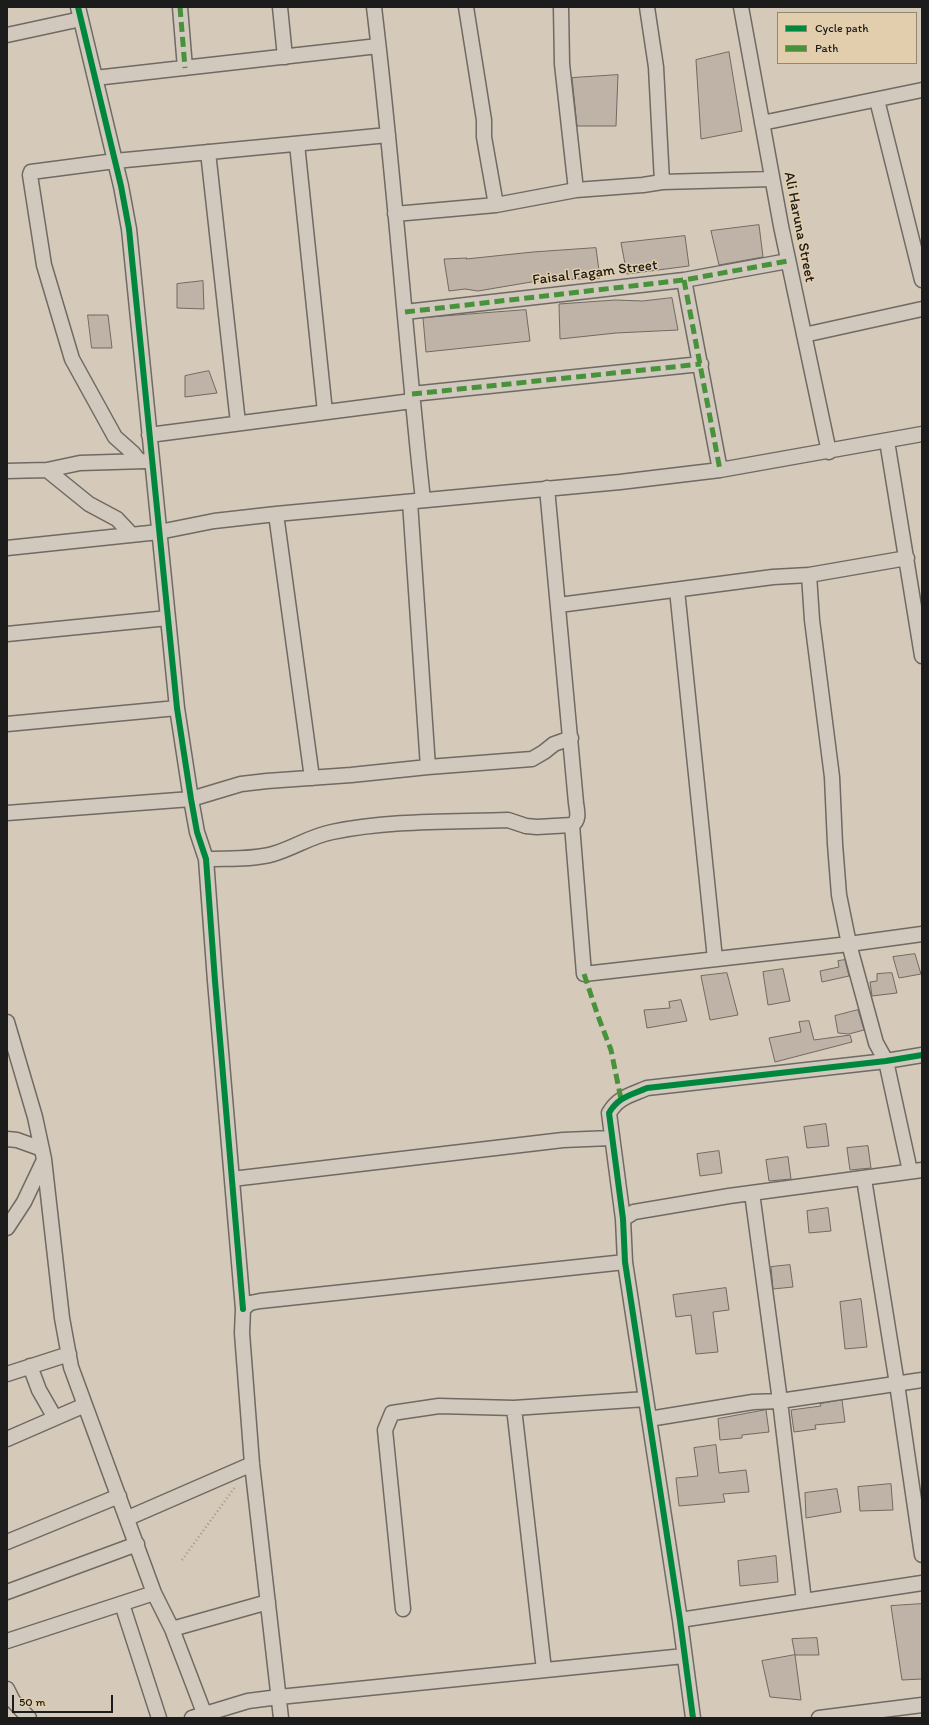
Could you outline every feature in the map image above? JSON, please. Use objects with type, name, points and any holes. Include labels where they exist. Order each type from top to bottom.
[{"type":"street","points":[[180,7],[185,68]]},
{"type":"street","points":[[280,7],[285,57]]},
{"type":"street","points":[[374,7],[388,135],[412,398],[428,766]]},
{"type":"street","points":[[466,7],[484,120],[484,137],[496,205]]},
{"type":"street","points":[[561,7],[562,64],[576,190]]},
{"type":"street","points":[[647,7],[656,67],[662,182]]},
{"type":"street","name":"Ali Haruna Street","points":[[742,7],[788,261],[829,452]]},
{"type":"street","points":[[7,35],[80,13],[115,161],[129,229],[149,435],[145,461],[159,532],[178,708],[191,799],[198,832],[206,859],[243,1309],[242,1333],[252,1464],[279,1697],[280,1718]]},
{"type":"street","points":[[95,78],[378,46]]},
{"type":"street","points":[[762,122],[922,90]]},
{"type":"street","points":[[877,100],[922,280]]},
{"type":"street","points":[[145,461],[115,438],[72,359],[44,265],[30,175],[32,172],[35,170],[115,161],[388,135]]},
{"type":"street","points":[[297,144],[325,412]]},
{"type":"street","points":[[208,152],[238,423]]},
{"type":"street","points":[[395,214],[496,205],[576,190],[643,186],[662,182],[772,179]]},
{"type":"street","name":"Faisal Fagam Street","points":[[405,312],[684,280],[788,261]]},
{"type":"street","points":[[684,280],[720,470]]},
{"type":"street","points":[[804,336],[922,309]]},
{"type":"street","points":[[149,435],[325,412],[412,398],[701,364]]},
{"type":"street","points":[[7,548],[132,536],[214,521],[276,514],[620,482],[720,470],[829,452],[922,434]]},
{"type":"street","points":[[887,441],[922,656]]},
{"type":"street","points":[[7,471],[47,470],[80,463],[145,461]]},
{"type":"street","points":[[47,470],[89,504],[117,519],[132,536]]},
{"type":"street","points":[[206,859],[255,857],[271,854],[290,849],[314,836],[365,826],[508,820],[526,826],[537,827],[572,825],[578,820],[547,488]]},
{"type":"street","points":[[276,514],[312,778]]},
{"type":"street","points":[[559,605],[773,578],[809,575],[907,558]]},
{"type":"street","points":[[623,1219],[634,1212],[752,1193],[916,1171],[886,1061],[876,1043],[849,944],[839,895],[834,844],[832,778],[812,620],[809,575]]},
{"type":"street","points":[[677,590],[715,959]]},
{"type":"street","points":[[7,634],[168,618]]},
{"type":"street","points":[[7,724],[178,708]]},
{"type":"street","points":[[7,813],[191,799],[241,784],[428,766],[532,759],[554,744],[571,738]]},
{"type":"street","points":[[572,825],[584,974],[849,944],[922,934]]},
{"type":"street","points":[[7,1022],[35,1118],[43,1154],[62,1318],[71,1367],[128,1518],[154,1593],[172,1629],[201,1717],[248,1701],[279,1697],[684,1656]]},
{"type":"street","points":[[693,1718],[680,1620],[625,1262],[623,1219],[611,1138],[609,1113],[614,1105],[621,1099],[647,1088],[886,1061],[922,1055]]},
{"type":"street","points":[[232,1179],[564,1140],[611,1138]]},
{"type":"street","points":[[7,1140],[17,1140],[43,1154]]},
{"type":"street","points":[[7,1228],[24,1202],[43,1154]]},
{"type":"street","points":[[864,1179],[897,1384],[922,1555]]},
{"type":"street","points":[[752,1193],[780,1401],[804,1601]]},
{"type":"street","points":[[243,1309],[250,1303],[260,1301],[625,1262]]},
{"type":"street","points":[[7,1374],[69,1354]]},
{"type":"street","points":[[30,1366],[39,1390],[55,1418]]},
{"type":"street","points":[[649,1419],[752,1402],[780,1401],[922,1380]]},
{"type":"street","points":[[403,1609],[385,1430],[392,1413],[439,1406],[514,1408],[646,1399]]},
{"type":"street","points":[[7,1439],[85,1405]]},
{"type":"street","points":[[514,1408],[544,1670]]},
{"type":"street","points":[[128,1518],[252,1464]]},
{"type":"street","points":[[7,1542],[119,1496]]},
{"type":"street","points":[[7,1592],[137,1544]]},
{"type":"street","points":[[680,1620],[922,1583]]},
{"type":"street","points":[[7,1641],[154,1593]]},
{"type":"street","points":[[172,1629],[268,1602]]},
{"type":"street","points":[[122,1604],[159,1718]]},
{"type":"street","points":[[7,1689],[13,1701],[29,1718]]},
{"type":"street","points":[[819,1718],[922,1705]]},
{"type":"path","points":[[182,1560],[238,1483]]},
{"type":"building","points":[[729,52],[742,131],[701,139],[696,60]]},
{"type":"building","points":[[618,75],[616,126],[577,126],[572,78]]},
{"type":"building","points":[[759,225],[763,257],[719,265],[711,231]]},
{"type":"building","points":[[685,236],[689,266],[627,274],[621,243]]},
{"type":"building","points":[[596,248],[600,278],[537,281],[478,291],[465,289],[449,291],[444,259],[467,258],[466,259],[533,252]]},
{"type":"building","points":[[203,281],[204,309],[177,308],[177,284]]},
{"type":"building","points":[[672,298],[678,330],[616,333],[560,339],[559,304],[615,300],[642,301]]},
{"type":"building","points":[[526,310],[530,341],[426,352],[423,318]]},
{"type":"building","points":[[88,315],[108,315],[112,348],[92,348]]},
{"type":"building","points":[[209,371],[217,393],[185,397],[185,376]]},
{"type":"building","points":[[915,954],[921,974],[899,978],[893,957]]},
{"type":"building","points":[[845,960],[849,976],[822,982],[820,971],[839,967],[838,961]]},
{"type":"building","points":[[783,969],[790,1001],[768,1005],[763,972]]},
{"type":"building","points":[[727,973],[738,1015],[710,1020],[701,976]]},
{"type":"building","points":[[892,973],[897,993],[872,996],[870,982],[877,981],[877,974]]},
{"type":"building","points":[[681,1000],[687,1021],[647,1028],[644,1010],[670,1008],[669,1002]]},
{"type":"building","points":[[858,1010],[864,1030],[849,1034],[838,1033],[835,1016]]},
{"type":"building","points":[[809,1021],[814,1040],[850,1035],[852,1042],[775,1062],[769,1038],[801,1032],[799,1022]]},
{"type":"building","points":[[826,1124],[829,1146],[807,1148],[804,1127]]},
{"type":"building","points":[[868,1146],[871,1168],[850,1170],[847,1148]]},
{"type":"building","points":[[719,1151],[722,1173],[700,1176],[697,1154]]},
{"type":"building","points":[[788,1157],[791,1179],[769,1181],[766,1160]]},
{"type":"building","points":[[828,1208],[831,1231],[809,1233],[807,1211]]},
{"type":"building","points":[[790,1265],[793,1287],[773,1289],[771,1267]]},
{"type":"building","points":[[726,1288],[729,1310],[713,1312],[718,1352],[696,1354],[691,1315],[676,1317],[673,1295]]},
{"type":"building","points":[[861,1299],[867,1347],[845,1349],[840,1302]]},
{"type":"building","points":[[842,1400],[845,1422],[815,1425],[816,1429],[794,1432],[791,1410],[821,1406],[820,1404]]},
{"type":"building","points":[[766,1410],[769,1432],[742,1435],[742,1438],[720,1440],[718,1419]]},
{"type":"building","points":[[716,1445],[719,1473],[746,1470],[749,1492],[723,1494],[725,1502],[679,1506],[676,1478],[698,1476],[694,1448]]},
{"type":"building","points":[[891,1484],[893,1510],[860,1511],[858,1487]]},
{"type":"building","points":[[837,1489],[841,1512],[806,1518],[805,1493]]},
{"type":"building","points":[[776,1556],[778,1582],[740,1586],[738,1561]]},
{"type":"building","points":[[922,1604],[922,1679],[902,1680],[891,1606]]},
{"type":"building","points":[[817,1638],[819,1655],[795,1655],[792,1639]]},
{"type":"building","points":[[795,1655],[801,1700],[770,1697],[762,1661]]},
{"type":"marked path","points":[[180,7],[185,68]]},
{"type":"marked path","points":[[405,312],[684,280],[788,261]]},
{"type":"marked path","points":[[684,280],[720,470]]},
{"type":"marked path","points":[[412,394],[701,364]]},
{"type":"marked path","points":[[584,974],[611,1050],[621,1099]]},
{"type":"cycle path","points":[[78,7],[121,186],[129,229],[177,708],[197,832],[206,859],[243,1309]]},
{"type":"cycle path","points":[[693,1718],[680,1620],[625,1262],[623,1219],[609,1113],[616,1103],[647,1088],[886,1061],[922,1055]]}]
